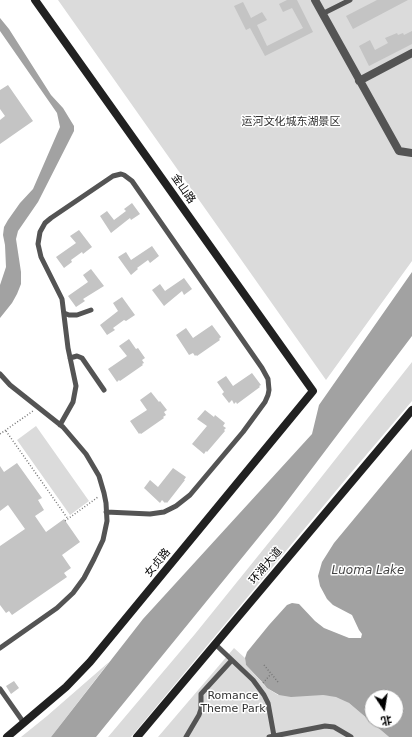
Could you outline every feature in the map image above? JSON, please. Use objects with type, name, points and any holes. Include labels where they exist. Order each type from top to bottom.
[{"type":"street","name":"金山路","points":[[35,0],[313,392]]},
{"type":"street","points":[[315,0],[399,151],[412,153]]},
{"type":"street","points":[[359,81],[412,53]]},
{"type":"street","name":"女贞路","points":[[7,737],[66,687],[90,662],[313,392]]},
{"type":"street","name":"环湖大道","points":[[137,737],[412,410]]},
{"type":"lane","points":[[322,14],[350,0]]},
{"type":"lane","points":[[60,425],[68,412],[75,394],[76,386],[70,358],[62,299],[47,270],[39,250],[39,237],[42,228],[50,218],[110,178],[124,174],[132,181],[262,368],[269,384],[268,395],[243,432],[190,495],[176,506],[164,512],[150,514],[106,512]]},
{"type":"lane","points":[[64,313],[69,315],[78,315],[91,310]]},
{"type":"lane","points":[[70,358],[77,356],[82,358],[104,390]]},
{"type":"lane","points":[[0,374],[10,385],[60,425],[86,454],[99,476],[104,493],[107,521],[103,540],[89,569],[73,593],[57,608],[0,648]]},
{"type":"lane","points":[[216,644],[253,680],[264,695],[268,703],[271,736],[324,726],[334,727],[351,737]]},
{"type":"lane","points":[[186,737],[199,715],[201,709],[201,694],[232,660]]},
{"type":"lane","points":[[0,689],[24,723]]},
{"type":"path","points":[[0,434],[38,408]]},
{"type":"path","points":[[6,431],[68,519]]},
{"type":"path","points":[[65,521],[104,493]]},
{"type":"path","points":[[264,665],[278,682]]},
{"type":"path","points":[[263,683],[271,674]]},
{"type":"green space","name":"运河文化城东湖景区","points":[[58,0],[412,0],[412,261],[326,380]]},
{"type":"green space","points":[[412,362],[412,401],[131,737],[108,737],[195,634]]},
{"type":"green space","points":[[36,426],[89,501],[70,515],[17,440]]},
{"type":"green space","name":"Romance Theme Park","points":[[234,648],[245,658],[246,665],[267,688],[278,695],[336,696],[349,703],[364,716],[364,729],[380,729],[389,737],[158,737]]},
{"type":"green space","points":[[109,662],[51,737],[21,737],[47,716]]},
{"type":"water","points":[[0,18],[9,29],[51,95],[63,108],[74,126],[74,131],[38,202],[18,231],[16,239],[21,272],[21,284],[12,303],[0,318],[0,285],[6,267],[3,235],[4,227],[20,203],[33,189],[60,127],[57,113],[0,31]]},
{"type":"water","points":[[412,272],[412,336],[276,516],[96,737],[51,737],[143,619],[312,434],[319,405]]},
{"type":"water","name":"Luoma Lake","points":[[412,449],[412,737],[389,737],[380,729],[404,729],[404,689],[364,689],[364,716],[349,703],[336,697],[323,695],[291,697],[279,695],[267,688],[246,665],[245,658],[247,652],[287,605],[292,603],[299,604],[324,628],[349,638],[361,638],[362,634],[352,615],[333,605],[327,599],[320,586],[318,576],[322,562],[334,543]]},
{"type":"building","points":[[287,0],[297,0],[313,32],[265,56],[250,28],[246,30],[234,6],[243,2],[251,18],[262,12],[267,20],[257,25],[267,46],[303,28],[292,8],[283,12],[279,4]]},
{"type":"building","points":[[377,0],[408,0],[353,29],[346,16]]},
{"type":"building","points":[[412,31],[412,44],[369,66],[359,46],[370,40],[375,50],[388,43],[385,38],[397,33],[398,35],[403,33],[404,35]]},
{"type":"building","points":[[8,85],[33,121],[0,144],[0,120],[5,116],[0,109],[0,90]]},
{"type":"building","points":[[132,203],[140,214],[131,220],[130,218],[111,233],[100,216],[107,211],[114,220],[126,211],[124,209]]},
{"type":"building","points":[[79,230],[92,247],[83,254],[82,252],[71,260],[72,262],[64,268],[56,257],[76,243],[70,236]]},
{"type":"building","points":[[152,246],[159,256],[150,263],[148,260],[137,268],[138,269],[131,275],[118,257],[126,252],[131,260]]},
{"type":"building","points":[[91,269],[104,286],[83,299],[85,301],[76,307],[68,296],[88,282],[83,275]]},
{"type":"building","points":[[184,278],[192,289],[184,295],[182,291],[164,306],[152,290],[160,284],[165,291]]},
{"type":"building","points":[[122,297],[135,315],[126,321],[124,320],[113,328],[115,330],[107,335],[100,325],[118,311],[113,303]]},
{"type":"building","points":[[212,325],[221,337],[219,339],[220,340],[197,356],[193,353],[189,355],[176,335],[186,328],[193,338]]},
{"type":"building","points":[[129,339],[145,358],[142,360],[144,363],[117,382],[108,369],[127,356],[119,346]]},
{"type":"building","points":[[252,373],[261,385],[259,386],[260,387],[237,404],[236,402],[234,404],[232,400],[229,403],[222,394],[224,392],[217,382],[226,376],[233,386]]},
{"type":"building","points":[[151,392],[167,410],[164,412],[166,415],[163,417],[164,418],[139,434],[130,421],[147,410],[140,400]]},
{"type":"building","points":[[205,410],[214,417],[215,415],[225,423],[223,426],[226,428],[204,454],[192,444],[207,426],[197,419]]},
{"type":"building","points":[[17,463],[42,498],[38,500],[44,510],[35,516],[46,532],[64,519],[80,542],[62,555],[71,568],[64,573],[67,577],[12,615],[9,611],[6,613],[0,605],[0,546],[25,529],[8,505],[0,511],[0,466],[4,472]]},
{"type":"building","points":[[173,468],[186,477],[185,480],[167,503],[162,500],[160,503],[144,488],[150,480],[158,487]]},
{"type":"building","points":[[14,681],[19,688],[11,694],[6,686]]}]
